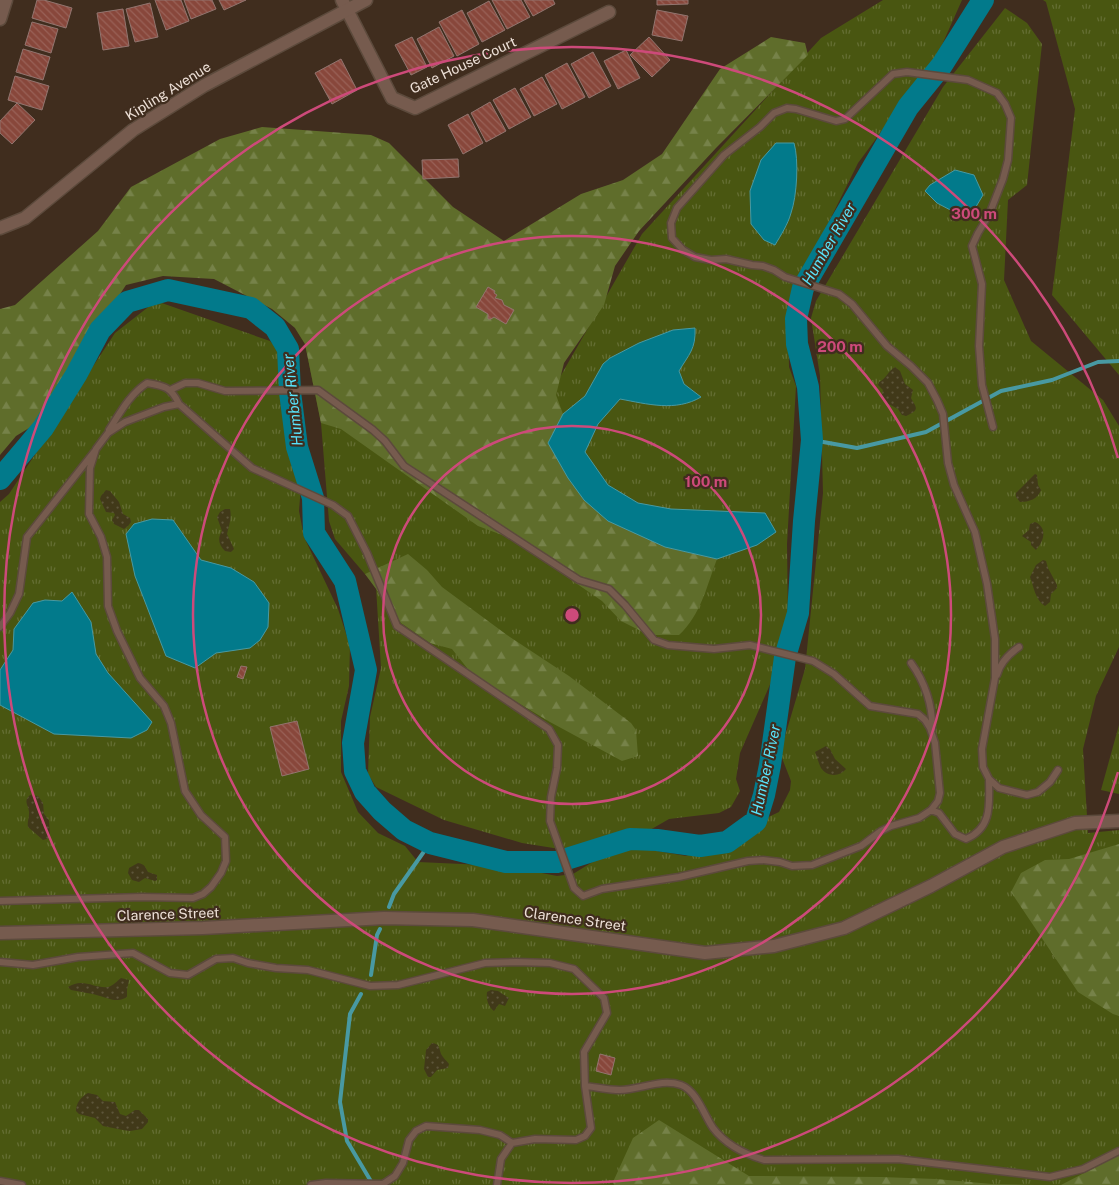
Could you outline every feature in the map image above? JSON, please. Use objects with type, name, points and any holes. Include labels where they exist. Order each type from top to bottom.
[{"type":"street","points":[[0,19],[6,0]]},
{"type":"street","name":"Kipling Avenue","points":[[0,228],[25,218],[141,125],[205,85],[344,5],[366,0]]},
{"type":"street","name":"Gate House Court","points":[[344,5],[392,98],[415,108],[609,12]]},
{"type":"street","name":"Clarence Street","points":[[0,933],[203,928],[384,918],[473,920],[705,953],[774,946],[844,928],[931,886],[1003,847],[1075,823],[1119,821]]},
{"type":"lane","points":[[993,427],[982,384],[979,346],[982,284],[972,246],[989,215],[1008,160],[1011,118],[1005,104],[997,93],[968,80],[907,72],[893,74],[845,119],[836,121],[796,109],[786,108],[774,113],[760,127],[724,155],[677,208],[671,223],[672,238],[683,250],[695,257],[711,260],[726,259],[763,266],[785,277],[839,294],[852,304],[887,346],[928,383],[943,414],[948,463],[954,485],[975,532],[987,584],[995,639],[994,678],[982,750],[983,767],[989,779],[999,788],[1027,795],[1038,792],[1050,782],[1058,770]]},
{"type":"lane","points":[[0,626],[10,613],[19,594],[27,537],[106,436],[129,399],[147,383],[160,385],[170,390],[173,391],[179,404],[252,468],[333,505],[348,516],[367,553],[397,626],[550,729],[558,745],[557,768],[551,797],[550,821],[574,888],[583,896],[602,889],[679,877],[748,861],[763,860],[792,866],[812,865],[854,850],[882,831],[903,822],[919,818],[931,810],[938,800],[940,793],[934,743],[925,720],[918,714],[870,706],[834,674],[813,661],[750,645],[714,650],[668,645],[654,640],[609,589],[579,580],[404,466],[385,441],[373,430],[318,390],[225,391],[198,383],[185,383],[170,390]]},
{"type":"lane","points":[[106,436],[124,422],[164,407],[179,404]]},
{"type":"lane","points":[[0,901],[142,897],[193,898],[204,894],[211,887],[221,873],[226,861],[225,837],[201,815],[185,791],[171,723],[164,706],[140,678],[117,631],[108,606],[108,557],[101,536],[88,514],[90,468],[96,449]]},
{"type":"lane","points":[[993,687],[999,668],[1010,653],[1019,647]]},
{"type":"lane","points":[[911,663],[921,676],[933,715],[931,733]]},
{"type":"lane","points":[[931,810],[939,813],[948,822],[955,834],[966,839],[975,836],[981,830],[987,818],[989,779]]},
{"type":"lane","points":[[0,962],[33,965],[78,957],[133,953],[170,973],[183,976],[216,959],[233,958],[276,968],[308,970],[370,986],[398,985],[485,963],[550,962],[574,969],[604,998],[607,1013],[584,1052],[585,1086],[591,1128],[585,1136],[576,1140],[536,1140],[512,1143],[500,1134],[480,1130],[426,1126],[416,1131],[409,1140],[403,1163],[395,1176],[383,1184],[326,1183],[311,1185]]},
{"type":"lane","points":[[585,1086],[620,1090],[643,1088],[663,1083],[682,1086],[699,1101],[713,1127],[725,1140],[744,1154],[764,1160],[898,1159],[1050,1177],[1083,1170],[1119,1151]]},
{"type":"lane","points":[[498,1185],[501,1159],[512,1143]]},
{"type":"lane","points":[[0,1181],[22,1185]]},
{"type":"green space","points":[[883,0],[962,0],[937,56],[858,163],[804,272],[788,323],[789,367],[796,386],[787,544],[788,621],[772,680],[740,753],[736,779],[740,791],[731,807],[719,813],[669,819],[643,834],[614,836],[566,850],[522,843],[444,820],[376,787],[368,774],[370,717],[381,668],[376,587],[335,539],[329,521],[321,423],[305,344],[295,328],[533,424],[642,234],[821,38]]},
{"type":"green space","points":[[1043,0],[1119,0],[1119,375],[1052,295],[1075,109],[1046,2]]},
{"type":"green space","points":[[1005,8],[1027,23],[1042,44],[1027,185],[1008,200],[1004,280],[1031,341],[1103,400],[1119,426],[1119,647],[1096,696],[1083,749],[1088,833],[1119,830],[1119,1185],[0,1185],[0,502],[9,494],[115,333],[156,301],[270,341],[289,361],[302,473],[299,511],[304,537],[338,609],[350,646],[349,686],[341,721],[341,772],[358,812],[378,833],[405,846],[418,862],[505,866],[557,876],[573,874],[612,850],[646,849],[686,856],[779,812],[790,790],[791,781],[780,753],[805,669],[823,493],[820,376],[811,318],[816,301],[943,87]]},
{"type":"green space","points":[[771,37],[805,43],[808,55],[716,148],[639,231],[615,266],[604,305],[564,363],[556,395],[563,414],[548,443],[665,547],[717,559],[698,609],[687,627],[679,635],[649,635],[621,621],[602,601],[510,538],[478,526],[341,429],[321,423],[305,344],[295,328],[272,309],[214,279],[163,276],[126,285],[34,425],[16,436],[0,455],[0,309],[15,305],[98,231],[131,187],[220,139],[262,127],[371,135],[389,143],[453,207],[504,241],[581,194],[623,180],[662,154],[720,69]]},
{"type":"green space","points":[[408,554],[427,570],[442,587],[507,635],[569,676],[631,723],[636,730],[638,756],[622,761],[550,722],[471,673],[452,649],[430,643],[401,623],[365,574]]},
{"type":"green space","points":[[1119,725],[1119,794],[1101,790]]},
{"type":"green space","points":[[1119,844],[1119,1016],[1078,992],[1011,892],[1021,873],[1045,860],[1069,859]]},
{"type":"green space","points":[[659,1120],[749,1176],[881,1177],[1035,1185],[614,1185],[613,1182],[633,1138]]},
{"type":"green space","points":[[1119,1155],[1119,1185],[1061,1185],[1117,1156]]},
{"type":"sand","points":[[895,367],[900,371],[905,384],[913,390],[911,398],[916,409],[906,416],[883,401],[881,398],[883,390],[878,385]]},
{"type":"sand","points":[[1035,474],[1037,475],[1038,485],[1041,490],[1040,493],[1033,499],[1020,502],[1016,497],[1016,493]]},
{"type":"sand","points":[[106,490],[110,491],[119,502],[123,514],[130,518],[131,522],[124,529],[114,524],[112,520],[115,515],[114,513],[106,512],[100,499]]},
{"type":"sand","points":[[225,509],[230,509],[231,512],[227,534],[234,549],[231,552],[225,551],[219,542],[222,531],[217,517]]},
{"type":"sand","points":[[1035,522],[1043,531],[1043,539],[1036,550],[1031,545],[1031,542],[1022,536],[1029,530],[1030,524]]},
{"type":"sand","points":[[1043,560],[1046,561],[1057,585],[1057,588],[1051,594],[1050,602],[1045,606],[1037,597],[1030,577],[1036,565]]},
{"type":"sand","points":[[826,746],[830,749],[835,759],[846,769],[843,772],[834,775],[827,773],[821,768],[815,752]]},
{"type":"sand","points":[[30,795],[38,796],[43,803],[44,814],[49,820],[50,838],[43,840],[28,827],[29,811],[26,802]]},
{"type":"sand","points":[[138,863],[143,865],[148,872],[157,875],[157,880],[145,878],[139,882],[132,880],[128,873],[129,868]]},
{"type":"sand","points":[[121,978],[129,980],[127,997],[120,1000],[71,990],[68,987],[73,984],[84,983],[108,987]]},
{"type":"sand","points":[[491,990],[498,991],[509,998],[505,1006],[499,1004],[494,1011],[492,1009],[487,997],[487,992]]},
{"type":"sand","points":[[432,1043],[438,1045],[442,1055],[449,1064],[448,1068],[437,1070],[431,1077],[428,1077],[424,1069],[426,1050]]},
{"type":"sand","points":[[88,1093],[97,1095],[103,1101],[115,1102],[120,1114],[126,1116],[135,1110],[139,1110],[148,1119],[148,1122],[142,1129],[130,1131],[103,1126],[95,1118],[79,1114],[76,1111],[79,1100]]},
{"type":"water","points":[[776,143],[794,143],[797,168],[796,188],[790,217],[775,245],[764,240],[751,224],[750,191],[761,160]]},
{"type":"water","points":[[955,170],[974,175],[983,195],[974,210],[958,214],[937,203],[925,191],[930,185]]},
{"type":"water","points":[[695,328],[693,346],[679,371],[684,384],[701,397],[691,402],[672,406],[651,405],[620,399],[598,424],[585,452],[608,485],[638,503],[671,509],[765,513],[776,532],[757,545],[717,559],[665,547],[608,521],[584,500],[568,478],[548,443],[563,414],[585,396],[603,364],[610,358],[639,343],[673,330]]},
{"type":"water","points":[[152,519],[173,520],[201,560],[231,568],[254,582],[269,603],[268,627],[260,640],[250,648],[216,653],[195,668],[166,656],[135,576],[126,534],[134,524]]},
{"type":"water","points":[[72,592],[91,622],[96,654],[108,673],[152,722],[147,730],[131,738],[54,734],[0,705],[0,670],[13,650],[14,629],[33,603],[45,600],[62,601]]},
{"type":"building","points":[[37,0],[44,0],[72,8],[66,28],[32,18]]},
{"type":"building","points":[[155,0],[181,0],[189,21],[166,30]]},
{"type":"building","points":[[184,0],[212,0],[216,9],[191,19]]},
{"type":"building","points":[[219,0],[246,0],[224,10]]},
{"type":"building","points":[[492,0],[521,0],[530,17],[507,29]]},
{"type":"building","points":[[524,0],[553,0],[555,4],[533,16]]},
{"type":"building","points":[[657,0],[688,0],[688,4],[657,5]]},
{"type":"building","points":[[489,1],[505,30],[482,42],[467,13]]},
{"type":"building","points":[[150,3],[158,37],[135,42],[126,9]]},
{"type":"building","points":[[123,9],[129,46],[103,50],[97,13]]},
{"type":"building","points":[[462,10],[479,44],[457,56],[439,22]]},
{"type":"building","points":[[657,10],[688,16],[682,41],[652,35]]},
{"type":"building","points":[[32,22],[58,29],[51,53],[25,45]]},
{"type":"building","points":[[439,27],[454,56],[432,68],[417,39]]},
{"type":"building","points":[[412,37],[427,67],[411,75],[395,45]]},
{"type":"building","points":[[649,37],[670,60],[652,77],[630,55]]},
{"type":"building","points":[[23,49],[50,57],[43,80],[16,72]]},
{"type":"building","points":[[626,50],[640,78],[618,89],[604,61]]},
{"type":"building","points":[[593,52],[611,86],[589,98],[571,64]]},
{"type":"building","points":[[341,59],[357,90],[332,104],[315,73]]},
{"type":"building","points":[[567,63],[585,97],[562,109],[545,75]]},
{"type":"building","points":[[15,76],[49,86],[42,110],[8,100]]},
{"type":"building","points":[[542,77],[557,104],[534,116],[520,89]]},
{"type":"building","points":[[515,88],[531,117],[509,129],[493,100]]},
{"type":"building","points":[[490,102],[506,131],[486,142],[471,113]]},
{"type":"building","points":[[17,103],[35,120],[12,144],[0,133],[0,121]]},
{"type":"building","points":[[468,114],[483,143],[463,154],[448,125]]},
{"type":"building","points":[[458,159],[459,177],[423,179],[422,160]]},
{"type":"building","points":[[488,287],[495,291],[494,293],[497,295],[495,298],[502,300],[504,305],[514,310],[506,324],[494,317],[488,319],[488,314],[476,307]]},
{"type":"building","points":[[241,666],[247,667],[243,679],[237,677]]},
{"type":"building","points":[[297,721],[309,769],[282,776],[270,727]]},
{"type":"building","points":[[600,1054],[615,1058],[611,1075],[596,1071]]},
{"type":"waterway","name":"Humber River","points":[[0,479],[43,428],[76,375],[100,330],[127,302],[168,290],[251,308],[275,327],[288,349],[290,392],[297,447],[313,498],[314,533],[345,581],[366,670],[353,743],[355,771],[365,792],[382,811],[404,830],[430,843],[506,862],[557,862],[630,839],[657,840],[700,846],[727,842],[756,821],[770,765],[785,657],[798,613],[812,440],[808,387],[797,344],[796,319],[803,288],[908,107],[942,65],[983,0]]},
{"type":"waterway","points":[[812,440],[857,448],[926,432],[1001,391],[1052,380],[1098,362],[1119,361]]},
{"type":"waterway","points":[[389,907],[394,894],[430,843]]},
{"type":"waterway","points":[[371,975],[377,935],[380,929]]},
{"type":"waterway","points":[[361,994],[350,1014],[340,1102],[347,1141],[372,1183]]}]
